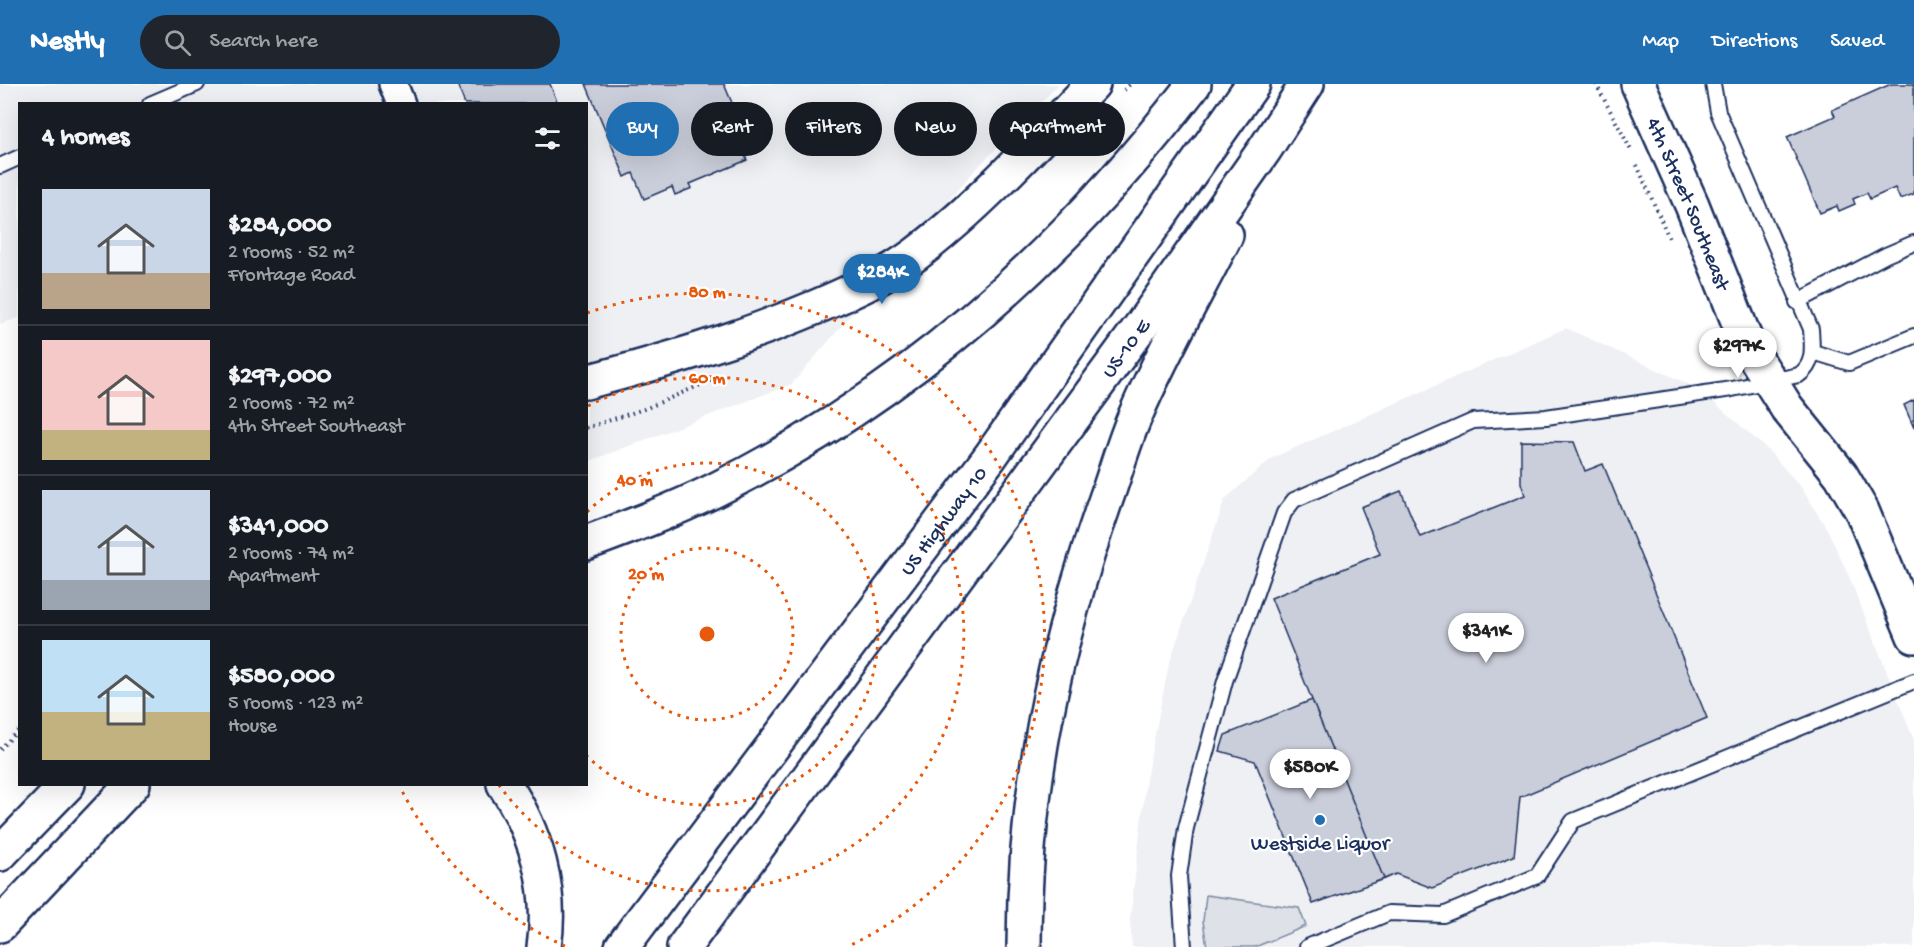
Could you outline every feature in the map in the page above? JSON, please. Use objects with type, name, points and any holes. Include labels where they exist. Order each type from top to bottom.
[{"type":"main road","points":[[588,381],[732,341],[801,314],[879,279],[943,231],[1093,84]]},
{"type":"main road","points":[[588,542],[701,496],[740,476],[842,418],[909,372],[992,305],[1062,238],[1120,177],[1194,84]]},
{"type":"main road","name":"US Highway 10","points":[[622,947],[990,456],[1253,84]]},
{"type":"main road","points":[[1024,947],[1026,860],[1033,785],[1061,645],[1086,557],[1136,414],[1232,223],[1308,84]]},
{"type":"main road","name":"US-10 E","points":[[684,947],[1143,323],[1265,150],[1308,84]]},
{"type":"main road","name":"4th Street Southeast","points":[[1638,84],[1692,205],[1748,346],[1787,408],[1841,475],[1862,511],[1914,636]]},
{"type":"main road","points":[[0,854],[66,786]]},
{"type":"main road","points":[[0,925],[131,786]]},
{"type":"main road","points":[[505,786],[522,814],[538,858],[547,911],[544,947]]},
{"type":"street","points":[[393,84],[400,102]]},
{"type":"lane","points":[[155,102],[196,84]]},
{"type":"lane","points":[[1184,947],[1179,876],[1186,828],[1225,681],[1284,513],[1294,500],[1473,421],[1546,417],[1732,389],[1799,375],[1807,369],[1813,352],[1811,329],[1797,302],[1718,112],[1713,84]]},
{"type":"lane","points":[[0,165],[18,158]]},
{"type":"lane","points":[[1797,302],[1886,255],[1914,243]]},
{"type":"lane","points":[[1813,352],[1849,363],[1914,336]]},
{"type":"lane","points":[[1307,947],[1389,913],[1443,915],[1537,876],[1573,821],[1914,681]]},
{"type":"path","points":[[1596,84],[1632,153]]},
{"type":"path","points":[[1637,164],[1672,246]]},
{"type":"path","points":[[0,749],[18,731]]},
{"type":"shaded area","points":[[0,84],[1059,84],[1041,102],[989,102],[989,156],[792,384],[588,462],[588,102],[18,102],[18,318],[0,324]]},
{"type":"shaded area","points":[[1566,328],[1699,389],[1767,449],[1801,487],[1827,529],[1848,574],[1914,740],[1914,947],[1132,947],[1130,920],[1146,779],[1169,664],[1225,499],[1272,458]]},
{"type":"shaded area","points":[[1206,895],[1299,908],[1306,926],[1255,947],[1207,947],[1203,921]]},
{"type":"building","points":[[457,84],[550,84],[557,102],[464,102]]},
{"type":"building","points":[[586,84],[724,84],[732,102],[691,102],[691,156],[745,156],[747,160],[690,184],[692,188],[675,195],[672,187],[644,199],[633,173],[625,177],[616,156],[679,156],[679,102],[606,102],[606,132]]},
{"type":"building","points":[[1891,84],[1914,84],[1914,194],[1900,199],[1895,188],[1870,199],[1867,193],[1853,199],[1855,204],[1839,211],[1837,206],[1820,213],[1787,137],[1835,116],[1832,110]]},
{"type":"building","points":[[1914,400],[1914,428],[1904,405]]},
{"type":"building","points":[[1521,441],[1574,442],[1585,471],[1603,464],[1707,718],[1520,797],[1514,856],[1432,888],[1396,874],[1384,879],[1271,598],[1380,554],[1361,507],[1401,491],[1420,537],[1525,495],[1521,483]]},
{"type":"building","name":"Westside Liquor","points":[[1312,700],[1384,879],[1313,904],[1255,761],[1220,751],[1225,735]]},
{"type":"place","name":"Westside Liquor","points":[[1320,820]]}]
